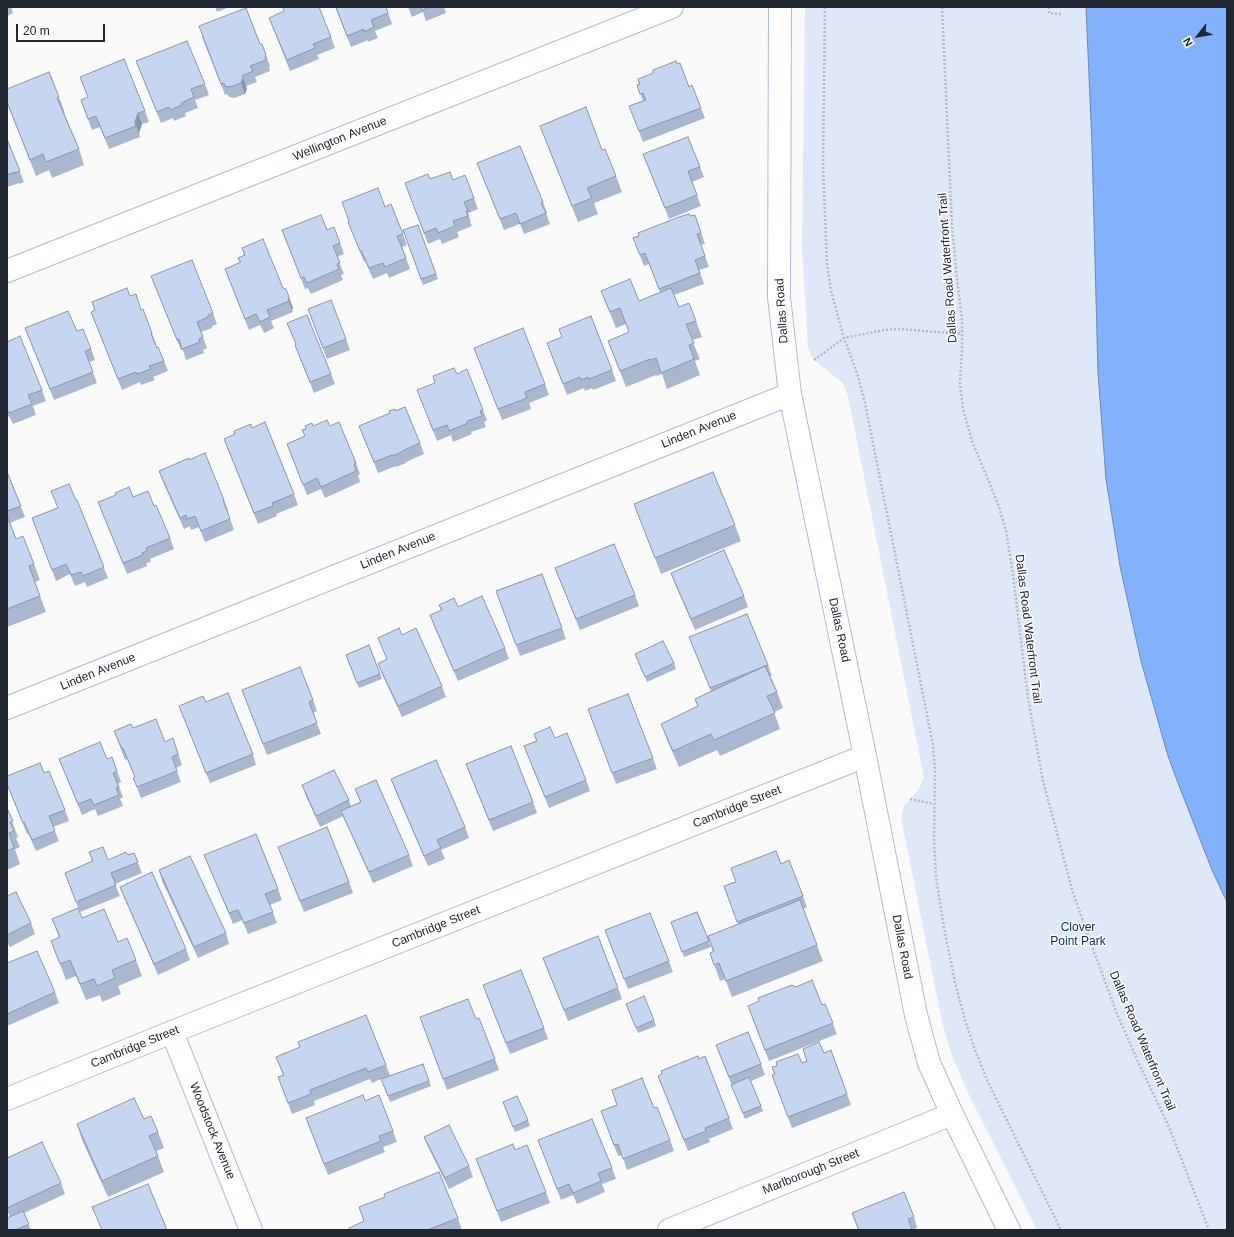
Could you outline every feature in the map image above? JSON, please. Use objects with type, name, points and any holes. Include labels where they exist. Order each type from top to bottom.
[{"type":"street","name":"Wellington Avenue","points":[[7,271],[672,7]]},
{"type":"street","name":"Dallas Road","points":[[780,7],[779,297],[790,394],[865,756],[916,1015],[929,1063],[952,1114],[1009,1230]]},
{"type":"street","name":"Linden Avenue","points":[[7,708],[790,394]]},
{"type":"street","name":"Cambridge Street","points":[[7,1099],[865,756]]},
{"type":"street","name":"Woodstock Avenue","points":[[172,1032],[251,1230]]},
{"type":"street","name":"Marlborough Street","points":[[670,1230],[952,1114]]},
{"type":"path","points":[[825,7],[823,165],[827,264],[831,291],[844,338],[857,373],[865,403],[933,745],[935,771],[934,842],[936,878],[944,928],[964,1020],[975,1050],[988,1082],[1061,1230]]},
{"type":"path","name":"Dallas Road Waterfront Trail","points":[[942,7],[952,226],[962,320],[960,384],[963,409],[972,441],[998,504],[1006,531],[1028,698],[1043,781],[1073,893],[1117,1014],[1140,1066],[1170,1127],[1209,1230]]},
{"type":"path","points":[[1049,7],[1049,12],[1061,14]]},
{"type":"path","points":[[814,360],[844,338],[884,330],[900,329],[962,334]]},
{"type":"path","points":[[910,800],[934,804]]},
{"type":"green space","name":"Clover Point Park","points":[[805,7],[1086,7],[1092,145],[1098,373],[1106,479],[1120,566],[1141,661],[1168,756],[1212,870],[1227,902],[1227,1230],[1037,1230],[969,1095],[952,1056],[942,1022],[901,818],[904,806],[918,790],[924,778],[848,396],[843,383],[814,360],[808,348],[802,248]]},
{"type":"water","points":[[1086,7],[1227,7],[1227,902],[1212,870],[1168,756],[1141,661],[1120,566],[1106,479],[1098,373],[1092,145]]},
{"type":"building","points":[[283,7],[319,7],[331,37],[313,44],[315,48],[287,60],[269,18],[284,11]]},
{"type":"building","points":[[336,7],[386,7],[388,13],[371,20],[374,27],[364,32],[364,29],[347,36]]},
{"type":"building","points":[[421,7],[430,7],[422,10]]},
{"type":"building","points":[[246,8],[260,44],[262,44],[266,55],[266,60],[250,66],[253,71],[242,76],[243,78],[241,83],[230,87],[225,86],[224,83],[221,84],[199,26]]},
{"type":"building","points":[[187,41],[205,84],[191,89],[194,97],[181,103],[182,105],[170,110],[169,107],[157,112],[136,61]]},
{"type":"building","points":[[124,59],[145,111],[138,113],[135,122],[136,126],[105,138],[96,116],[88,119],[81,100],[88,97],[80,77]]},
{"type":"building","points":[[676,61],[677,64],[680,63],[689,87],[692,85],[701,108],[639,131],[629,106],[646,100],[643,93],[640,94],[637,85],[640,84],[638,79],[653,73],[653,70]]},
{"type":"building","points":[[49,72],[59,97],[57,98],[79,149],[46,162],[43,154],[30,160],[7,102],[7,89]]},
{"type":"building","points":[[586,107],[602,150],[605,149],[616,176],[587,188],[592,198],[572,206],[540,126]]},
{"type":"building","points":[[688,137],[700,167],[688,171],[697,195],[665,208],[643,154]]},
{"type":"building","points":[[7,139],[20,171],[7,175]]},
{"type":"building","points":[[520,146],[546,213],[520,224],[516,213],[500,219],[477,163]]},
{"type":"building","points":[[450,172],[453,180],[465,175],[474,198],[464,202],[468,211],[466,211],[468,216],[453,221],[455,226],[438,233],[436,228],[424,233],[405,183],[428,174],[430,179]]},
{"type":"building","points":[[378,188],[385,207],[391,204],[403,234],[397,236],[406,258],[385,267],[383,263],[369,268],[348,222],[349,221],[342,202]]},
{"type":"building","points":[[689,214],[690,216],[695,215],[701,233],[697,234],[705,256],[695,260],[700,273],[659,289],[645,253],[640,255],[633,238],[639,236],[638,233]]},
{"type":"building","points":[[321,215],[327,230],[334,227],[340,243],[333,246],[340,263],[337,264],[339,269],[307,283],[304,277],[301,278],[282,230]]},
{"type":"building","points":[[418,225],[436,274],[421,279],[403,230]]},
{"type":"building","points":[[263,239],[283,288],[286,289],[289,301],[267,310],[270,317],[260,322],[256,314],[245,319],[225,269],[241,262],[238,258],[245,255],[242,248]]},
{"type":"building","points":[[192,260],[213,313],[197,322],[203,337],[199,339],[200,342],[182,349],[151,276]]},
{"type":"building","points":[[630,279],[639,301],[671,288],[679,307],[689,303],[696,321],[686,324],[694,343],[689,345],[694,359],[661,373],[656,358],[620,371],[608,341],[629,332],[620,308],[610,312],[601,291]]},
{"type":"building","points":[[127,288],[130,296],[136,294],[141,310],[143,309],[152,333],[151,334],[164,361],[149,366],[151,369],[137,374],[136,372],[118,379],[91,312],[95,310],[92,302]]},
{"type":"building","points":[[331,300],[346,339],[323,348],[308,309]]},
{"type":"building","points":[[68,311],[77,331],[83,329],[91,349],[85,351],[93,372],[50,389],[25,328]]},
{"type":"building","points":[[307,315],[331,374],[310,382],[287,323]]},
{"type":"building","points":[[591,316],[612,370],[589,379],[588,377],[581,380],[580,377],[563,384],[547,343],[562,337],[559,329]]},
{"type":"building","points":[[523,328],[545,384],[525,392],[527,398],[498,409],[474,348]]},
{"type":"building","points":[[20,336],[42,390],[28,395],[32,404],[9,413],[7,409],[7,342]]},
{"type":"building","points":[[454,368],[457,374],[467,369],[483,410],[480,411],[482,416],[467,421],[468,423],[449,431],[447,425],[433,430],[417,390],[435,383],[433,376]]},
{"type":"building","points":[[405,407],[420,443],[402,452],[374,462],[359,426],[390,413],[389,411],[395,409],[395,411]]},
{"type":"building","points":[[327,420],[330,426],[339,422],[356,463],[354,464],[356,471],[321,487],[317,478],[303,485],[287,444],[305,436],[302,430],[306,429],[305,426],[312,423],[313,426]]},
{"type":"building","points":[[265,422],[294,494],[272,503],[273,506],[254,513],[224,439],[235,434],[234,431],[251,424],[252,428]]},
{"type":"building","points":[[205,453],[230,519],[201,531],[195,516],[187,519],[186,515],[180,518],[159,471]]},
{"type":"building","points":[[7,472],[21,506],[7,511]]},
{"type":"building","points":[[713,472],[735,525],[655,558],[634,504]]},
{"type":"building","points":[[69,484],[104,567],[83,576],[81,572],[71,575],[66,564],[52,570],[32,518],[58,508],[51,491]]},
{"type":"building","points":[[129,487],[133,497],[148,491],[154,506],[156,505],[170,538],[146,548],[147,551],[142,553],[143,555],[123,563],[98,502],[116,495],[115,493]]},
{"type":"building","points":[[7,516],[16,539],[23,536],[34,564],[29,566],[40,596],[7,609]]},
{"type":"building","points":[[614,544],[635,595],[576,619],[555,568]]},
{"type":"building","points":[[724,550],[744,596],[691,619],[671,573]]},
{"type":"building","points":[[542,574],[562,628],[516,645],[496,591]]},
{"type":"building","points":[[482,596],[505,648],[454,671],[430,615],[442,610],[439,605],[454,598],[458,607]]},
{"type":"building","points":[[747,614],[768,665],[710,688],[689,637]]},
{"type":"building","points":[[399,628],[402,635],[416,628],[442,686],[398,706],[378,664],[387,659],[378,638]]},
{"type":"building","points":[[663,641],[674,663],[645,677],[635,654]]},
{"type":"building","points":[[369,645],[380,674],[357,683],[346,655]]},
{"type":"building","points":[[765,666],[777,692],[767,696],[775,713],[714,740],[711,734],[673,751],[661,724],[698,706],[695,699]]},
{"type":"building","points":[[300,667],[313,700],[309,702],[317,723],[263,744],[242,690]]},
{"type":"building","points":[[228,693],[253,754],[206,773],[179,706],[203,696],[206,702]]},
{"type":"building","points":[[628,694],[653,758],[612,773],[588,709]]},
{"type":"building","points":[[156,719],[165,742],[173,738],[178,754],[172,757],[177,771],[137,787],[133,778],[135,777],[114,731],[131,724],[133,728]]},
{"type":"building","points":[[550,727],[555,738],[567,733],[586,780],[545,797],[524,746],[537,741],[534,734]]},
{"type":"building","points":[[100,742],[107,759],[112,757],[117,771],[113,773],[119,787],[116,788],[119,795],[94,805],[91,799],[78,804],[59,759]]},
{"type":"building","points":[[511,746],[533,802],[489,820],[466,764]]},
{"type":"building","points":[[436,760],[465,827],[437,840],[441,848],[424,856],[391,779]]},
{"type":"building","points":[[40,763],[44,773],[49,771],[65,810],[49,816],[55,831],[32,840],[24,822],[23,823],[7,784],[7,776]]},
{"type":"building","points":[[334,770],[349,800],[316,816],[302,785]]},
{"type":"building","points":[[376,780],[409,855],[369,872],[341,811],[361,802],[355,789]]},
{"type":"building","points":[[7,808],[13,821],[10,822],[14,831],[9,833],[14,848],[7,851]]},
{"type":"building","points":[[327,827],[349,882],[300,901],[278,847]]},
{"type":"building","points":[[256,834],[278,889],[265,894],[273,912],[244,923],[238,910],[229,913],[204,855]]},
{"type":"building","points":[[103,847],[108,860],[126,852],[128,855],[134,853],[138,862],[111,873],[116,885],[76,902],[65,873],[93,861],[89,852]]},
{"type":"building","points":[[776,851],[781,864],[789,860],[803,896],[737,922],[724,886],[736,882],[731,868]]},
{"type":"building","points":[[190,856],[226,933],[194,947],[159,870]]},
{"type":"building","points":[[152,872],[186,949],[154,964],[120,887]]},
{"type":"building","points":[[16,892],[31,923],[7,935],[7,896]]},
{"type":"building","points":[[800,900],[817,945],[726,981],[719,963],[714,965],[710,953],[714,951],[708,936]]},
{"type":"building","points":[[78,908],[82,918],[104,909],[118,942],[127,938],[136,960],[112,970],[115,978],[97,986],[94,979],[80,984],[70,960],[60,964],[51,941],[60,937],[52,919]]},
{"type":"building","points":[[697,912],[709,941],[682,952],[671,922]]},
{"type":"building","points":[[650,913],[669,961],[624,979],[605,930]]},
{"type":"building","points":[[598,936],[618,988],[564,1010],[543,958]]},
{"type":"building","points":[[37,951],[55,992],[7,1014],[7,963]]},
{"type":"building","points":[[521,970],[544,1028],[506,1043],[483,985]]},
{"type":"building","points":[[812,980],[822,1005],[825,1004],[833,1023],[765,1050],[748,1006],[759,1001],[758,998],[792,985],[796,987]]},
{"type":"building","points":[[644,996],[654,1020],[636,1028],[626,1004]]},
{"type":"building","points":[[468,999],[476,1019],[479,1018],[495,1059],[443,1079],[420,1017]]},
{"type":"building","points":[[366,1015],[386,1065],[368,1072],[366,1068],[310,1090],[311,1094],[288,1103],[278,1077],[284,1075],[276,1057],[300,1047],[298,1042]]},
{"type":"building","points":[[748,1032],[761,1064],[729,1077],[716,1045]]},
{"type":"building","points":[[819,1042],[824,1053],[831,1050],[847,1094],[788,1117],[772,1075],[775,1074],[772,1067],[777,1066],[776,1062],[798,1054],[802,1063],[807,1061],[803,1049]]},
{"type":"building","points":[[698,1056],[699,1059],[705,1056],[729,1118],[705,1128],[706,1131],[684,1140],[658,1076],[662,1074],[661,1071]]},
{"type":"building","points":[[423,1064],[429,1081],[388,1096],[381,1079]]},
{"type":"building","points":[[749,1077],[761,1106],[743,1113],[731,1085]]},
{"type":"building","points":[[642,1078],[654,1108],[657,1107],[670,1140],[623,1159],[618,1144],[614,1145],[601,1111],[617,1105],[612,1090]]},
{"type":"building","points":[[363,1095],[365,1101],[379,1095],[393,1131],[379,1136],[381,1141],[324,1164],[306,1118]]},
{"type":"building","points":[[517,1096],[528,1120],[513,1127],[503,1102]]},
{"type":"building","points":[[134,1098],[144,1119],[151,1116],[158,1132],[149,1136],[158,1156],[102,1181],[77,1124]]},
{"type":"building","points":[[592,1119],[612,1168],[598,1173],[601,1181],[573,1193],[569,1184],[557,1189],[538,1140]]},
{"type":"building","points":[[449,1125],[469,1166],[445,1178],[424,1137]]},
{"type":"building","points":[[42,1142],[61,1183],[7,1208],[7,1158]]},
{"type":"building","points":[[513,1144],[515,1150],[527,1145],[546,1192],[497,1211],[476,1159]]},
{"type":"building","points":[[439,1172],[458,1218],[427,1230],[350,1230],[349,1228],[364,1221],[359,1207],[385,1197],[384,1194]]},
{"type":"building","points":[[148,1184],[167,1230],[102,1230],[92,1207]]},
{"type":"building","points":[[904,1192],[914,1217],[908,1219],[912,1230],[859,1230],[852,1213]]},
{"type":"building","points":[[23,1211],[29,1224],[15,1230],[7,1230],[7,1218]]}]
